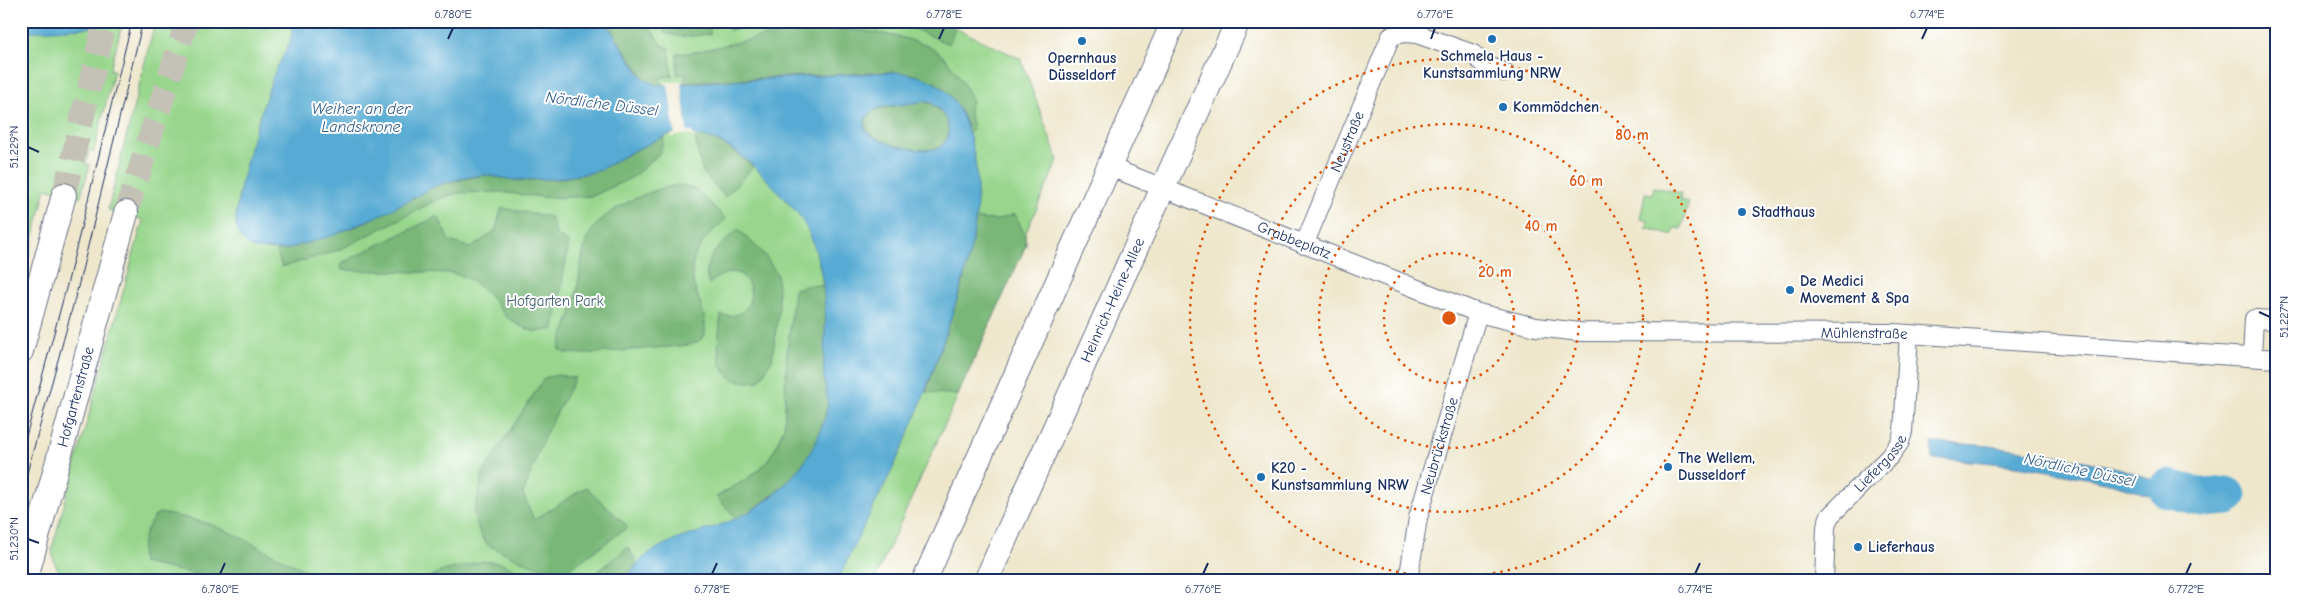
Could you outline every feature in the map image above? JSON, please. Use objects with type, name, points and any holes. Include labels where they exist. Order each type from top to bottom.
[{"type":"main road","points":[[924,581],[1174,21]]},
{"type":"main road","name":"Heinrich-Heine-Allee","points":[[986,581],[1238,21]]},
{"type":"main road","points":[[21,351],[64,194]]},
{"type":"main road","name":"Hofgartenstraße","points":[[25,581],[126,213]]},
{"type":"street","name":"Neustraße","points":[[1304,246],[1391,36],[1404,33],[1417,34],[1473,54],[1485,65],[1504,72]]},
{"type":"street","name":"Grabbeplatz","points":[[1110,167],[1304,246],[1478,313]]},
{"type":"street","name":"Mühlenstraße","points":[[1478,313],[1536,327],[1580,332],[1909,334],[2232,358],[2277,359]]},
{"type":"street","name":"Neubrückstraße","points":[[1408,581],[1418,518],[1446,429],[1478,313]]},
{"type":"street","points":[[2252,357],[2254,319],[2277,320]]},
{"type":"street","name":"Liefergasse","points":[[1824,581],[1826,527],[1829,518],[1890,456],[1903,432],[1909,334]]},
{"type":"green space","points":[[21,21],[123,21],[110,70],[114,70],[94,152],[89,150],[86,164],[90,165],[80,198],[46,188],[21,288]]},
{"type":"green space","name":"Hofgarten Park","points":[[155,21],[940,21],[1021,59],[1058,160],[1025,235],[1026,245],[874,581],[74,581],[64,576],[57,569],[53,559],[52,548],[143,220],[108,210]]},
{"type":"green space","points":[[605,21],[645,21],[661,44],[669,48],[672,76],[660,78],[661,82],[666,85],[656,85],[646,81]]},
{"type":"green space","points":[[659,21],[710,21],[710,34],[683,37],[665,33]]},
{"type":"green space","points":[[732,21],[783,21],[729,30]]},
{"type":"green space","points":[[880,21],[940,21],[955,28],[949,44],[908,26]]},
{"type":"green space","points":[[810,28],[842,29],[900,37],[932,49],[944,57],[967,90],[972,102],[969,108],[973,130],[969,134],[965,121],[943,88],[934,82],[892,72],[683,82],[687,74],[677,75],[677,53],[690,53]]},
{"type":"green space","points":[[920,101],[934,106],[945,117],[950,132],[948,139],[943,145],[927,150],[904,147],[881,140],[867,131],[865,121],[873,110]]},
{"type":"green space","points":[[665,136],[659,154],[633,177],[593,196],[551,198],[499,192],[457,193],[435,201],[339,250],[282,267],[276,251],[357,226],[435,186],[485,175],[514,180],[529,180],[554,179],[589,173],[600,170],[629,153]]},
{"type":"green space","points":[[695,136],[719,142],[753,167],[725,197],[702,171]]},
{"type":"green space","points":[[680,185],[697,190],[726,219],[703,242],[694,258],[692,267],[695,289],[704,316],[705,335],[698,342],[690,345],[585,354],[564,353],[559,348],[572,312],[587,239],[593,229],[602,219],[627,203],[655,191]]},
{"type":"green space","points":[[1654,187],[1681,193],[1680,200],[1689,202],[1681,229],[1674,228],[1672,235],[1646,228],[1648,221],[1640,219],[1645,193],[1652,194]]},
{"type":"green space","points":[[502,208],[551,217],[557,236],[569,243],[554,329],[535,332],[520,326],[505,316],[491,297],[472,280],[452,273],[342,270],[340,266],[343,262],[438,216],[449,241],[471,248],[495,231]]},
{"type":"green space","points":[[1015,214],[1025,235],[1026,245],[958,395],[926,392],[963,282],[976,219],[997,220]]},
{"type":"green space","points":[[738,229],[764,254],[777,274],[779,306],[772,360],[759,381],[743,382],[732,378],[725,372],[720,363],[718,340],[721,315],[736,315],[746,309],[750,299],[750,288],[745,278],[737,273],[724,274],[709,284],[707,275],[707,267],[714,253]]},
{"type":"green space","points":[[810,285],[824,286],[826,334],[824,373],[828,403],[825,422],[818,440],[797,472],[753,510],[737,519],[716,497],[747,479],[765,464],[774,450],[784,427],[787,354],[794,289]]},
{"type":"green space","points":[[558,375],[575,378],[545,435],[523,494],[534,520],[586,487],[628,527],[568,570],[554,572],[522,561],[488,545],[481,536],[474,515],[483,473],[544,378]]},
{"type":"green space","points":[[158,513],[215,526],[303,569],[335,581],[229,581],[142,563],[141,556],[144,536],[150,523]]},
{"type":"green space","points":[[628,547],[637,563],[626,581],[586,581]]},
{"type":"green space","points":[[483,561],[501,563],[538,581],[420,581],[443,571]]},
{"type":"water","points":[[21,21],[99,21],[98,27],[21,32]]},
{"type":"water","name":"Weiher an der Landskrone","points":[[291,21],[605,21],[642,77],[656,85],[892,72],[930,81],[940,86],[948,94],[956,103],[962,115],[974,153],[977,177],[977,202],[970,252],[949,324],[913,423],[892,471],[852,549],[838,581],[626,581],[635,566],[660,547],[737,518],[768,499],[795,474],[815,443],[822,426],[828,401],[824,383],[825,302],[816,251],[802,220],[762,174],[724,144],[695,136],[692,132],[675,133],[629,153],[600,170],[554,179],[514,180],[485,175],[466,177],[435,186],[387,212],[334,235],[284,250],[254,249],[244,241],[237,230],[238,198],[263,107],[274,74],[290,42]],"holes":[[[927,101],[933,104],[944,116],[948,129],[945,143],[939,148],[922,150],[900,147],[879,140],[870,135],[865,129],[865,119],[873,110]]]},
{"type":"water","points":[[1931,443],[1954,443],[2023,450],[2114,467],[2180,488],[2207,493],[2218,492],[2222,508],[2209,509],[2180,504],[2118,485],[2041,470],[1975,461],[1932,459]]},
{"type":"pier","points":[[686,80],[681,83],[687,131],[692,132],[696,139],[689,134],[669,137],[675,133],[668,85],[662,83]]},
{"type":"waterway","name":"Nördliche Düssel","points":[[2168,489],[2204,498],[2227,496]]},
{"type":"tunnel","points":[[64,195],[105,21]]},
{"type":"tunnel","points":[[126,213],[187,21]]},
{"type":"tram line","points":[[21,455],[68,281],[132,21]]},
{"type":"tram line","points":[[21,495],[78,287],[143,21]]},
{"type":"place","name":"Schmela Haus - Kunstsammlung NRW","points":[[1492,39]]},
{"type":"place","name":"Opernhaus Düsseldorf","points":[[1082,41]]},
{"type":"place","name":"Kommödchen","points":[[1503,107]]},
{"type":"place","name":"Stadthaus","points":[[1742,212]]},
{"type":"place","name":"De Medici Movement & Spa","points":[[1790,290]]},
{"type":"place","name":"The Wellem, Dusseldorf","points":[[1668,467]]},
{"type":"place","name":"K20 - Kunstsammlung NRW","points":[[1261,477]]},
{"type":"place","name":"Lieferhaus","points":[[1858,547]]}]
